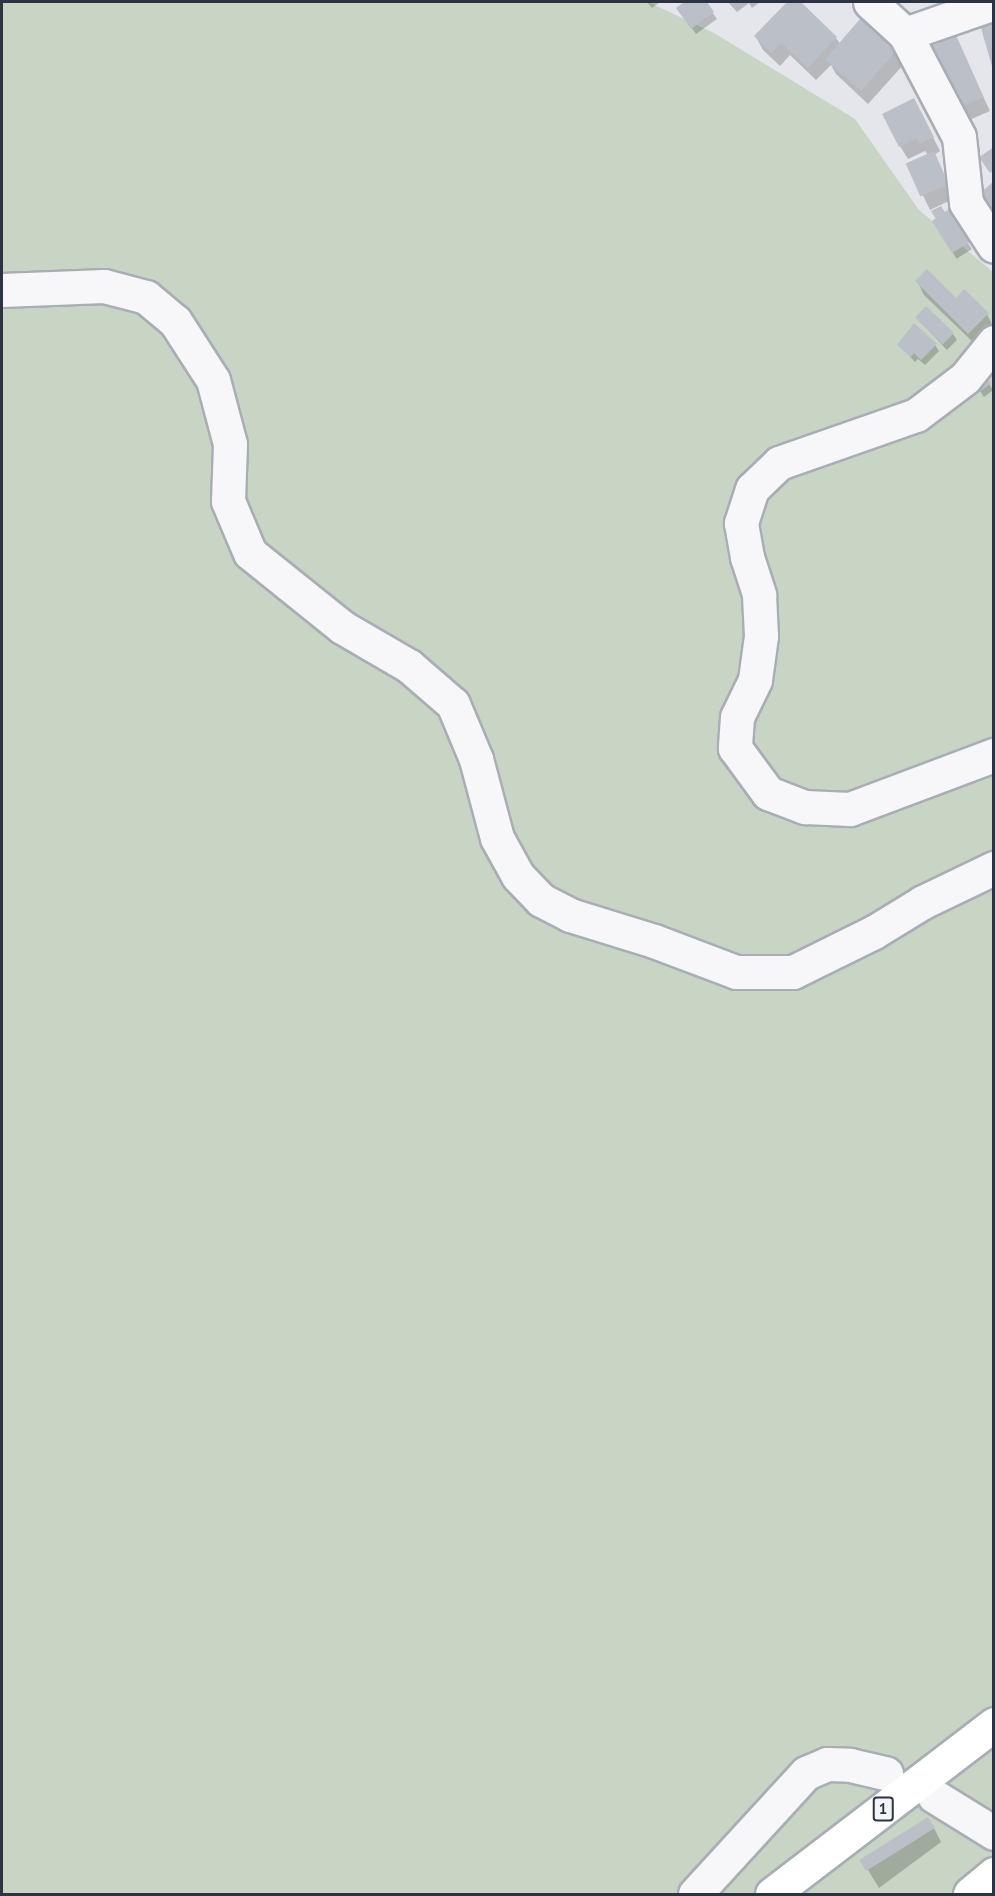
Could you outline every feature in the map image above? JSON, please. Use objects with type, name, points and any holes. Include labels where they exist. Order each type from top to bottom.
[{"type":"highway","name":"1","points":[[772,1894],[993,1724]]},
{"type":"highway","points":[[970,1894],[993,1874]]},
{"type":"street","points":[[870,2],[905,34],[959,137],[966,203],[993,246]]},
{"type":"street","points":[[905,34],[993,3]]},
{"type":"street","points":[[2,290],[104,286],[146,297],[174,321],[213,380],[230,444],[228,501],[250,553],[342,627],[409,666],[453,704],[476,759],[497,838],[518,876],[541,900],[570,915],[736,972],[793,972],[874,932],[922,902],[993,868]]},
{"type":"street","points":[[993,342],[965,378],[916,415],[778,463],[752,489],[741,523],[747,556],[759,594],[761,636],[755,680],[737,717],[735,748],[768,793],[805,807],[850,809],[993,755]]},
{"type":"street","points":[[695,1894],[806,1773],[827,1764],[850,1765],[886,1773]]},
{"type":"street","points":[[722,1894],[804,1801],[827,1764]]},
{"type":"street","points":[[934,1796],[993,1833]]},
{"type":"green space","points":[[2,2],[648,2],[714,33],[855,119],[919,210],[993,272],[993,1894],[2,1894]]},
{"type":"building","points":[[684,2],[707,2],[714,12],[691,29],[676,8]]},
{"type":"building","points":[[787,2],[801,2],[837,37],[808,68],[781,43],[771,53],[754,36]]},
{"type":"building","points":[[994,17],[994,70],[993,70],[979,21]]},
{"type":"building","points":[[861,18],[897,49],[861,91],[825,60]]},
{"type":"building","points":[[956,35],[984,97],[958,109],[930,46]]},
{"type":"building","points":[[914,98],[934,137],[920,144],[917,138],[899,147],[882,114]]},
{"type":"building","points":[[994,147],[994,170],[990,173],[979,157]]},
{"type":"building","points":[[934,151],[949,184],[920,196],[906,164]]},
{"type":"building","points":[[994,181],[994,223],[977,196]]},
{"type":"building","points":[[941,206],[945,212],[949,209],[970,242],[952,253],[932,221],[936,219],[931,211]]},
{"type":"building","points":[[927,269],[956,298],[964,289],[989,313],[968,334],[915,281]]},
{"type":"building","points":[[926,306],[954,333],[943,345],[915,318]]},
{"type":"building","points":[[914,323],[937,344],[921,360],[914,353],[911,357],[897,345]]},
{"type":"building","points":[[980,369],[991,383],[980,392],[969,378]]},
{"type":"building","points":[[928,1817],[935,1828],[866,1871],[859,1860]]}]
